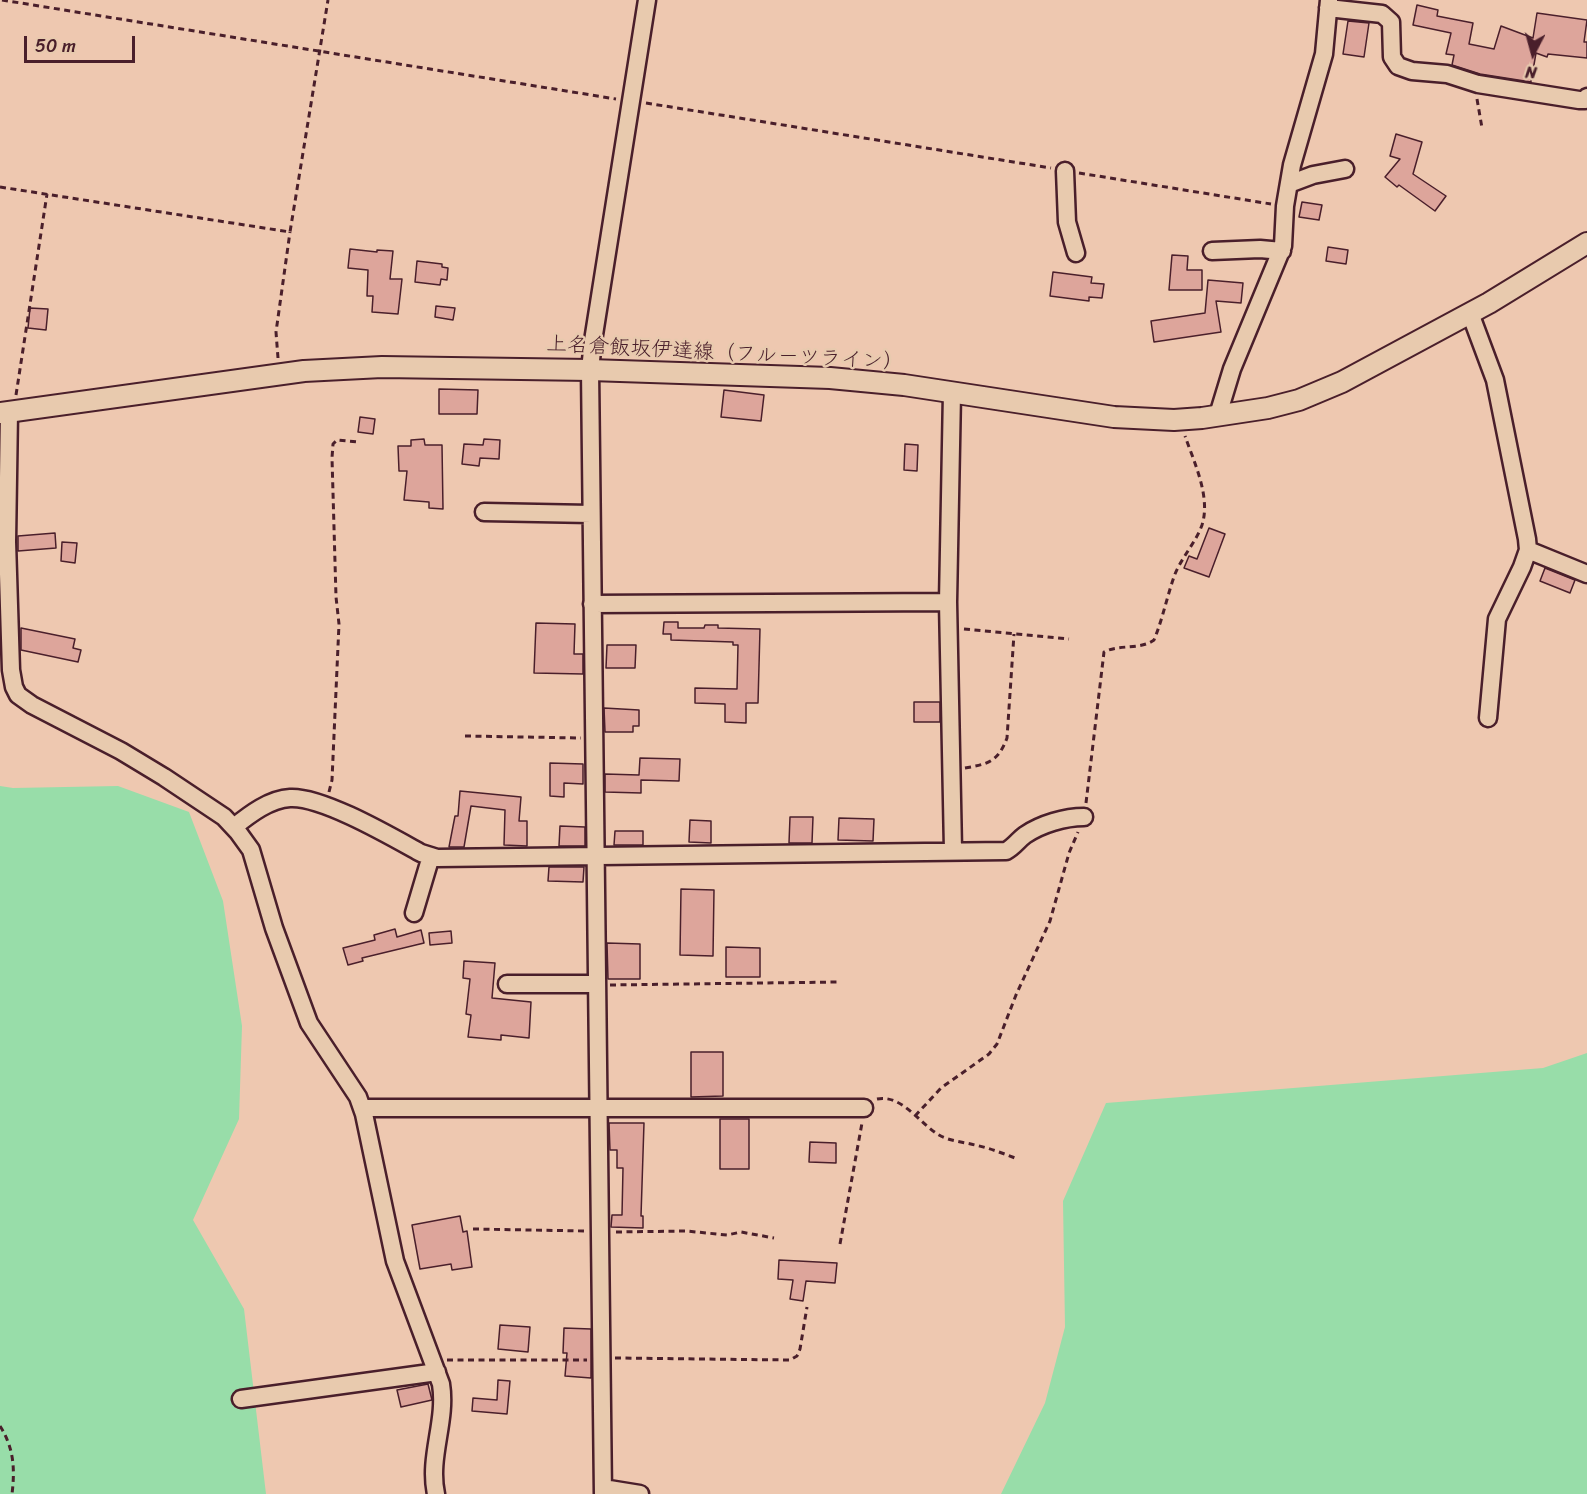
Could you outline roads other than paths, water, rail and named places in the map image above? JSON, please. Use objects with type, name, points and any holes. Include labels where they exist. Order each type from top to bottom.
[{"type":"main road","name":"上名倉飯坂伊達線（フルーツライン）","points":[[7,412],[304,371],[382,367],[590,370],[830,378],[904,385],[1114,417],[1180,420],[1268,408],[1322,391],[1369,370],[1587,243]]},
{"type":"street","points":[[640,1494],[603,1491],[590,370],[647,0]]},
{"type":"street","points":[[1218,415],[1232,369],[1282,251],[1285,206],[1292,165],[1324,54],[1329,4],[1382,14],[1391,21],[1392,57],[1398,66],[1412,71],[1447,74],[1474,83],[1586,100]]},
{"type":"street","points":[[1289,184],[1313,175],[1345,169]]},
{"type":"street","points":[[1065,171],[1067,222],[1076,253]]},
{"type":"street","points":[[1212,251],[1260,249],[1282,251]]},
{"type":"street","points":[[1470,313],[1495,380],[1528,550],[1497,619],[1488,718]]},
{"type":"street","points":[[952,393],[948,627],[953,850]]},
{"type":"street","points":[[7,412],[7,542],[11,670],[14,687],[18,695],[32,705],[129,756],[224,816],[251,850],[274,928],[309,1023],[358,1097],[362,1108],[394,1261],[435,1366],[443,1398],[434,1464],[436,1494]]},
{"type":"street","points":[[484,512],[591,514]]},
{"type":"street","points":[[1528,550],[1587,574]]},
{"type":"street","points":[[592,604],[948,602]]},
{"type":"street","points":[[234,827],[273,802],[289,798],[303,798],[326,805],[421,853],[437,858],[1006,850],[1014,847],[1023,836],[1041,826],[1072,817],[1084,817]]},
{"type":"street","points":[[414,914],[431,856]]},
{"type":"street","points":[[507,984],[596,984]]},
{"type":"street","points":[[362,1108],[598,1106],[864,1108]]},
{"type":"street","points":[[241,1399],[435,1366]]}]
